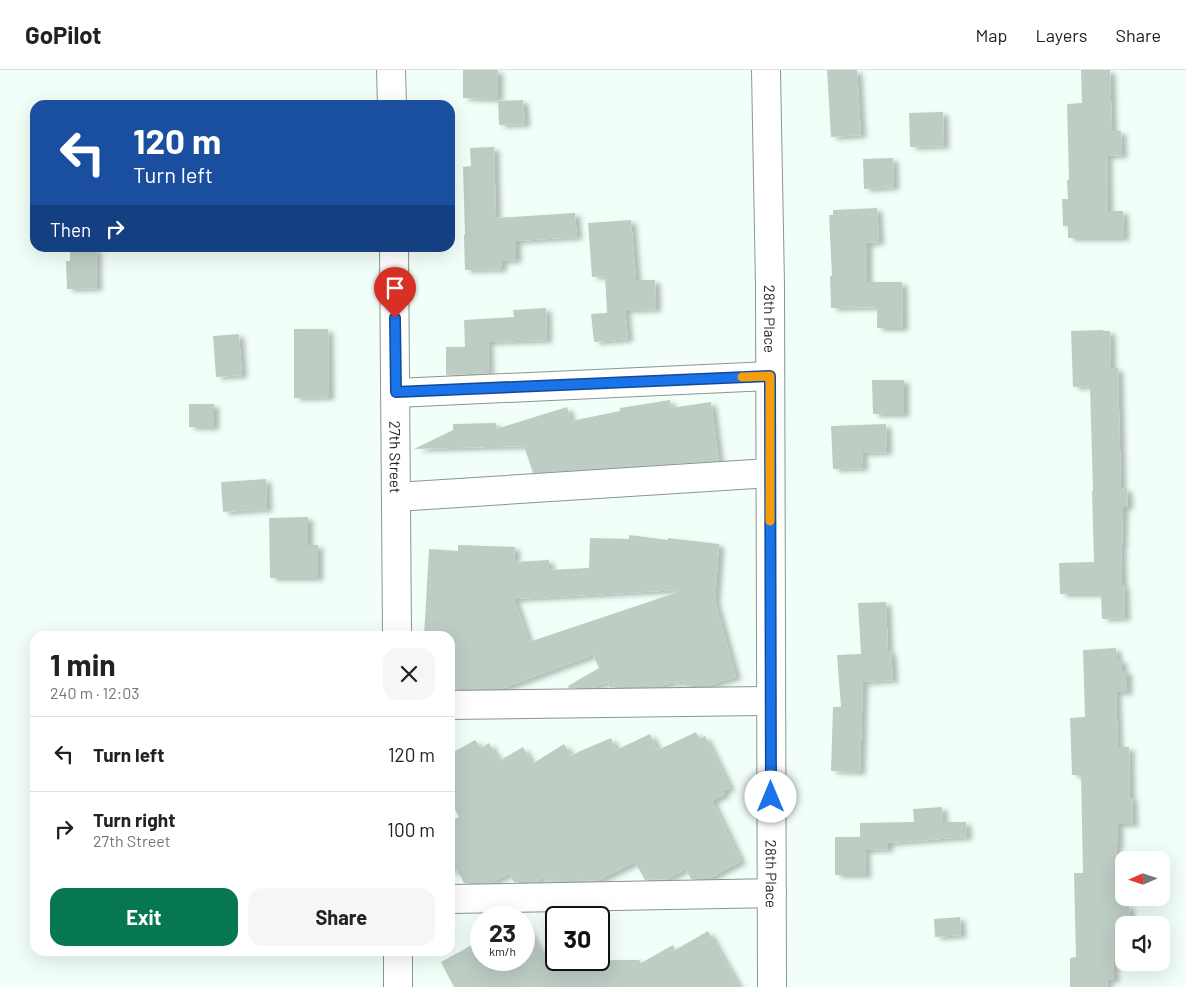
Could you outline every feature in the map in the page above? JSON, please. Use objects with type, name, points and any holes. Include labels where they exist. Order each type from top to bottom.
[{"type":"street","points":[[391,70],[392,100]]},
{"type":"street","name":"28th Place","points":[[766,70],[770,376],[772,987]]},
{"type":"street","name":"27th Street","points":[[394,252],[397,631]]},
{"type":"street","points":[[396,392],[770,376]]},
{"type":"street","points":[[396,497],[770,473]]},
{"type":"street","points":[[455,705],[771,701]]},
{"type":"street","points":[[455,899],[772,893]]},
{"type":"street","points":[[398,956],[398,987]]},
{"type":"building","points":[[463,70],[498,70],[498,99],[463,98]]},
{"type":"building","points":[[827,70],[857,70],[861,135],[831,137]]},
{"type":"building","points":[[1081,70],[1110,70],[1112,131],[1121,131],[1122,155],[1107,156],[1108,211],[1123,211],[1124,238],[1068,238],[1068,226],[1063,226],[1062,199],[1068,199],[1067,180],[1069,180],[1067,104],[1082,103]]},
{"type":"building","points":[[523,100],[525,124],[499,125],[498,101]]},
{"type":"building","points":[[943,112],[944,146],[910,147],[909,113]]},
{"type":"building","points":[[494,147],[496,218],[575,213],[577,237],[516,241],[516,260],[501,261],[502,269],[465,270],[463,167],[471,166],[470,148]]},
{"type":"building","points":[[893,158],[894,187],[864,189],[863,159]]},
{"type":"building","points":[[877,208],[879,242],[867,243],[867,282],[902,282],[903,328],[877,328],[877,307],[831,308],[830,276],[832,276],[829,215],[833,215],[833,210]]},
{"type":"building","points":[[631,220],[636,280],[655,280],[656,309],[625,310],[628,339],[594,342],[591,314],[607,313],[605,276],[592,277],[588,223]]},
{"type":"building","points":[[70,252],[96,252],[97,288],[67,289],[66,261],[70,261]]},
{"type":"building","points":[[546,308],[547,340],[488,342],[489,373],[446,375],[446,347],[465,347],[464,320],[514,317],[513,310]]},
{"type":"building","points":[[294,329],[328,329],[329,397],[294,398]]},
{"type":"building","points":[[1071,331],[1110,331],[1111,368],[1118,368],[1121,489],[1127,488],[1128,507],[1123,507],[1121,546],[1125,618],[1102,619],[1101,594],[1060,594],[1059,563],[1094,562],[1090,386],[1073,387]]},
{"type":"building","points":[[239,334],[242,375],[216,377],[213,336]]},
{"type":"building","points":[[872,380],[904,380],[904,414],[873,414]]},
{"type":"building","points":[[670,400],[671,408],[711,402],[719,461],[533,473],[524,446],[414,449],[453,430],[453,424],[496,423],[496,429],[567,407],[571,421],[620,411],[620,408]]},
{"type":"building","points":[[189,404],[214,404],[214,427],[189,427]]},
{"type":"building","points":[[886,424],[887,452],[862,453],[863,468],[833,469],[831,426]]},
{"type":"building","points":[[266,479],[267,509],[223,512],[221,482]]},
{"type":"building","points":[[308,517],[308,545],[318,545],[318,578],[270,578],[269,518]]},
{"type":"building","points":[[629,535],[719,544],[715,601],[736,677],[707,686],[685,686],[684,681],[657,687],[646,687],[646,684],[638,687],[609,687],[608,682],[591,688],[569,688],[568,686],[599,668],[593,655],[501,689],[455,689],[455,631],[424,631],[429,549],[458,551],[458,545],[515,547],[514,562],[549,560],[549,570],[589,568],[590,538],[629,539]],"holes":[[[678,590],[678,592],[529,642],[514,599]]]},
{"type":"building","points":[[886,602],[888,652],[891,651],[893,680],[863,682],[860,772],[831,771],[833,707],[841,707],[837,655],[861,654],[858,603]]},
{"type":"building","points":[[1116,648],[1117,660],[1122,660],[1122,671],[1127,671],[1127,692],[1116,692],[1118,747],[1129,747],[1130,798],[1132,798],[1133,824],[1118,824],[1118,845],[1116,845],[1115,851],[1115,906],[1129,906],[1130,916],[1115,916],[1115,929],[1113,929],[1114,980],[1107,980],[1108,987],[1070,987],[1070,958],[1076,957],[1074,873],[1083,873],[1081,775],[1072,775],[1070,718],[1085,717],[1083,650]]},
{"type":"building","points":[[696,732],[700,739],[705,736],[730,788],[723,791],[725,794],[712,801],[741,861],[708,879],[691,879],[686,869],[667,879],[645,880],[635,862],[597,881],[584,881],[584,879],[580,881],[554,881],[553,879],[546,882],[544,877],[536,882],[514,882],[509,874],[491,883],[464,883],[457,870],[455,871],[455,819],[459,817],[455,809],[455,751],[475,740],[481,748],[489,743],[499,761],[523,747],[532,764],[564,744],[571,756],[611,738],[616,750],[650,734],[658,750]]},
{"type":"building","points":[[942,807],[943,822],[966,822],[967,837],[888,843],[888,849],[865,850],[866,875],[835,875],[835,837],[860,837],[860,823],[914,822],[913,809]]},
{"type":"building","points":[[960,917],[961,935],[935,937],[934,919]]},
{"type":"building","points":[[708,931],[739,987],[454,987],[441,962],[470,946],[470,971],[535,971],[535,942],[545,960],[545,971],[610,971],[610,960],[639,960],[641,963],[673,945],[675,950]]},
{"type":"slow traffic","points":[[742,377],[770,376],[770,521]]},
{"type":"route","points":[[395,318],[396,392],[770,376],[771,797]]}]
